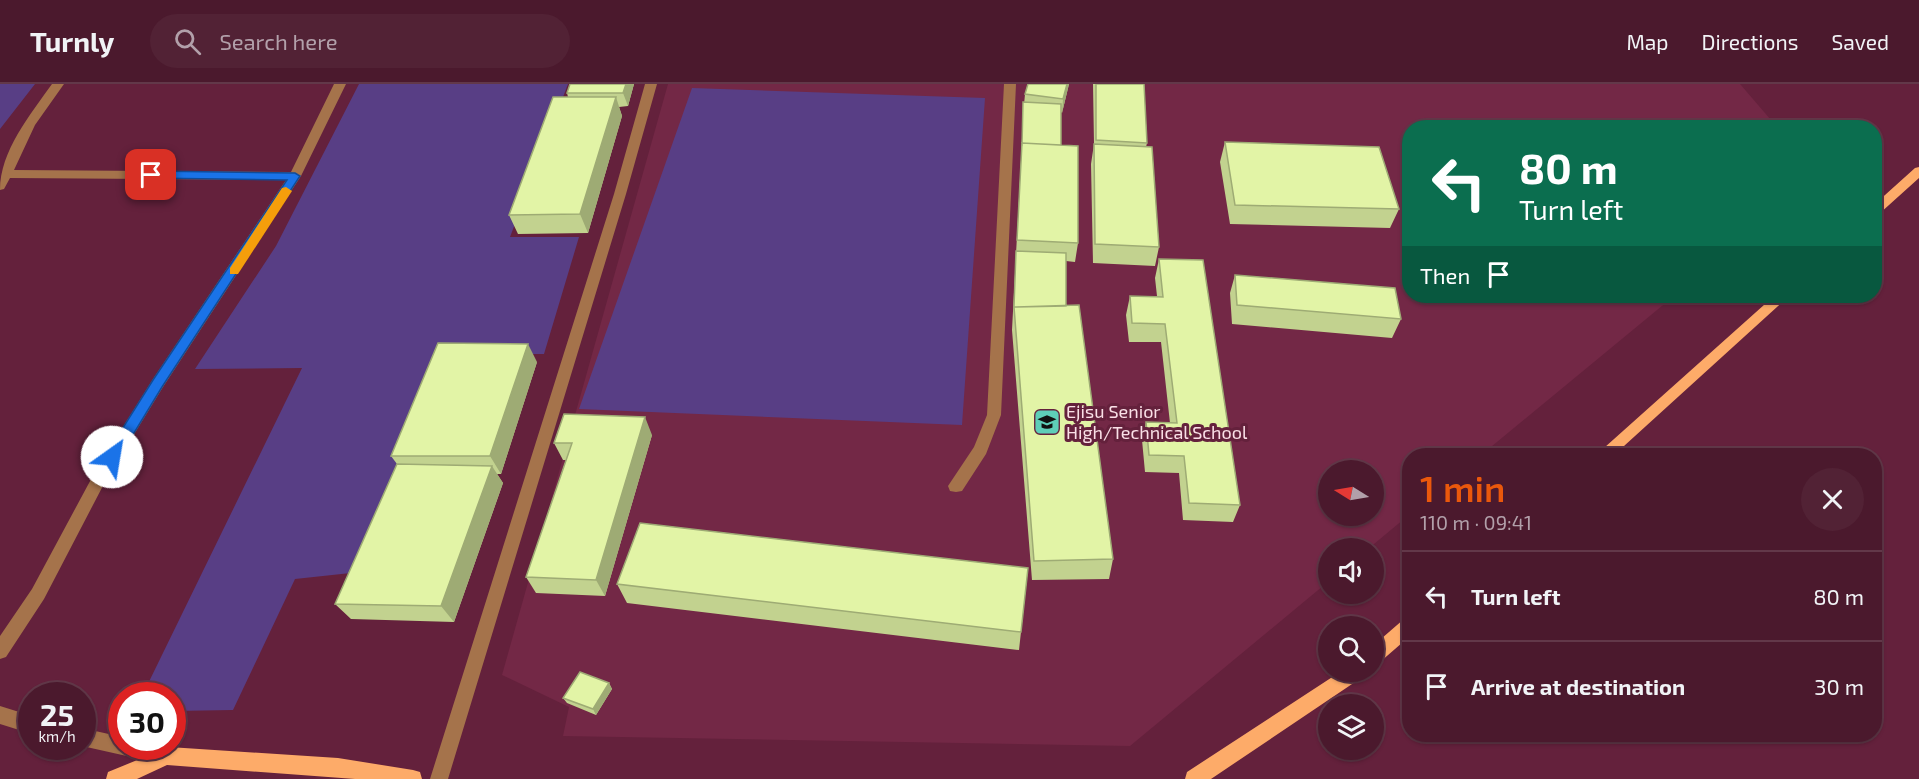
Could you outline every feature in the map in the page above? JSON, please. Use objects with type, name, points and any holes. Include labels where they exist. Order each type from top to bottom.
[{"type":"main road","points":[[1882,205],[1919,171]]},
{"type":"main road","points":[[1612,448],[1774,303]]},
{"type":"main road","points":[[1384,647],[1402,632]]},
{"type":"main road","points":[[1194,779],[1340,682]]},
{"type":"main road","points":[[186,757],[338,766],[413,779]]},
{"type":"main road","points":[[115,779],[158,760]]},
{"type":"street","points":[[0,186],[29,125],[58,84]]},
{"type":"street","points":[[0,651],[38,594],[101,475],[120,444],[295,176],[340,84]]},
{"type":"street","points":[[438,779],[620,194],[651,84]]},
{"type":"street","points":[[956,486],[981,450],[994,415],[1010,84]]},
{"type":"street","points":[[7,174],[295,176]]},
{"type":"street","points":[[0,715],[18,721]]},
{"type":"shaded area","points":[[0,84],[35,84],[0,129]]},
{"type":"shaded area","points":[[359,84],[568,84],[510,237],[579,237],[544,354],[446,354],[360,572],[295,579],[233,710],[186,711],[186,682],[149,682],[302,368],[195,369],[276,246]]},
{"type":"shaded area","name":"Ejisu Senior High/Technical School","points":[[668,84],[1740,84],[1771,120],[1402,120],[1402,303],[1666,303],[1490,448],[1402,448],[1402,521],[1381,538],[1318,538],[1318,590],[1130,746],[563,736],[569,707],[502,675]]},
{"type":"shaded area","points":[[692,88],[985,98],[962,425],[579,409]]},
{"type":"building","points":[[570,84],[626,84],[623,93],[567,93]]},
{"type":"building","points":[[1028,84],[1067,84],[1063,99],[1025,94]]},
{"type":"building","points":[[1096,84],[1144,84],[1147,143],[1096,140]]},
{"type":"building","points":[[553,97],[616,97],[580,214],[509,215]]},
{"type":"building","points":[[1023,102],[1061,104],[1061,145],[1022,143]]},
{"type":"building","points":[[1225,142],[1379,147],[1399,209],[1235,205]]},
{"type":"building","points":[[1022,143],[1078,146],[1078,243],[1017,240]]},
{"type":"building","points":[[1094,144],[1152,147],[1159,247],[1095,244]]},
{"type":"building","points":[[1016,251],[1066,253],[1066,306],[1014,307]]},
{"type":"building","points":[[1159,259],[1203,260],[1240,505],[1189,503],[1184,456],[1149,455],[1146,422],[1177,423],[1165,324],[1132,323],[1130,296],[1163,297]]},
{"type":"building","points":[[1235,275],[1395,288],[1401,319],[1237,305]]},
{"type":"building","points":[[1079,305],[1113,559],[1034,561],[1014,307]]},
{"type":"building","points":[[438,343],[528,344],[490,456],[391,456]]},
{"type":"building","points":[[564,414],[645,417],[596,580],[526,577],[572,443],[554,443]]},
{"type":"building","points":[[397,464],[492,466],[441,606],[335,604]]},
{"type":"building","points":[[640,523],[1028,568],[1021,632],[617,584]]},
{"type":"building","points":[[580,672],[609,683],[593,709],[563,698]]},
{"type":"slow traffic","points":[[234,271],[286,191]]},
{"type":"place","name":"Ejisu Senior High/Technical School","points":[[1047,422]]},
{"type":"route","points":[[112,457],[158,383],[295,176],[151,175]]}]
